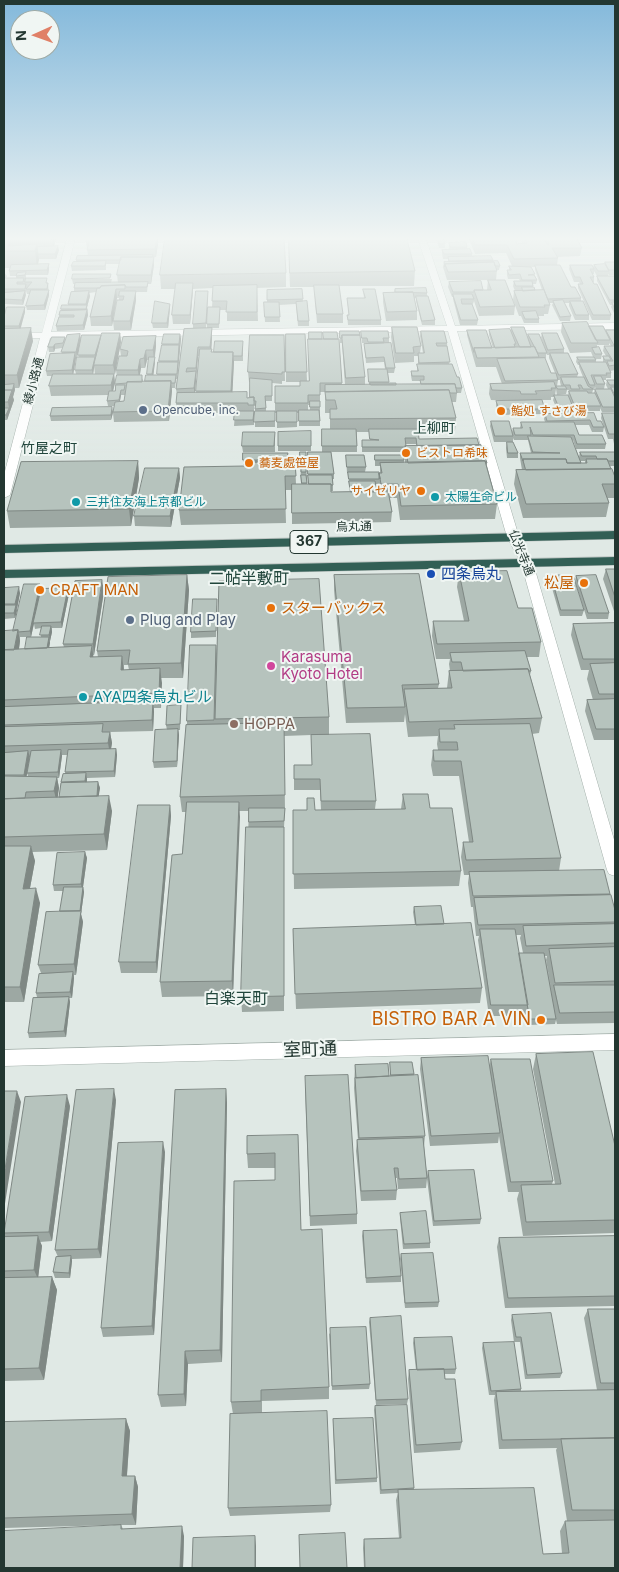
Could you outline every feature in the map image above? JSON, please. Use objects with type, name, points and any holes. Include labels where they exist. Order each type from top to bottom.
[{"type":"highway","name":"烏丸通","points":[[4,549],[615,535]]},
{"type":"highway","name":"367","points":[[4,574],[615,560]]},
{"type":"street","name":"綾小路通","points":[[4,494],[53,312]]},
{"type":"street","name":"仏光寺通","points":[[446,312],[513,537],[527,563],[615,870]]},
{"type":"street","points":[[4,336],[615,326]]},
{"type":"street","name":"室町通","points":[[4,1058],[615,1042]]},
{"type":"building","points":[[5,312],[23,312],[19,326],[4,326]]},
{"type":"building","points":[[60,312],[86,312],[83,325],[56,326],[59,317],[74,317],[74,315],[59,315]]},
{"type":"building","points":[[91,312],[112,312],[111,316],[90,317]]},
{"type":"building","points":[[115,312],[132,312],[130,321],[113,321]]},
{"type":"building","points":[[153,312],[169,312],[167,323],[152,323]]},
{"type":"building","points":[[172,312],[190,312],[190,315],[172,315]]},
{"type":"building","points":[[194,312],[207,312],[206,323],[193,324]]},
{"type":"building","points":[[208,312],[220,312],[219,324],[207,324]]},
{"type":"building","points":[[265,312],[280,312],[280,317],[265,317]]},
{"type":"building","points":[[297,312],[308,312],[309,321],[298,321]]},
{"type":"building","points":[[317,312],[343,312],[343,314],[317,314]]},
{"type":"building","points":[[349,312],[380,312],[381,320],[348,320],[347,315],[349,315]]},
{"type":"building","points":[[420,312],[433,312],[435,320],[422,321]]},
{"type":"building","points":[[459,312],[475,312],[478,320],[461,320]]},
{"type":"building","points":[[522,312],[537,312],[539,319],[525,319]]},
{"type":"building","points":[[558,312],[569,312],[571,316],[560,317]]},
{"type":"building","points":[[575,312],[588,312],[589,315],[576,315]]},
{"type":"building","points":[[592,312],[610,312],[611,315],[593,315]]},
{"type":"building","points":[[587,322],[598,343],[571,343],[562,323]]},
{"type":"building","points":[[589,326],[603,326],[610,340],[596,340]]},
{"type":"building","points":[[392,327],[417,327],[421,346],[413,347],[414,353],[396,353]]},
{"type":"building","points":[[511,327],[524,327],[531,347],[520,347]]},
{"type":"building","points":[[31,328],[17,375],[4,375],[4,329]]},
{"type":"building","points":[[212,328],[210,347],[198,347],[196,368],[187,368],[186,372],[196,371],[194,388],[176,389],[184,329]]},
{"type":"building","points":[[510,329],[516,344],[514,344],[515,347],[495,348],[489,330]]},
{"type":"building","points":[[467,330],[486,330],[492,348],[474,348],[474,352]]},
{"type":"building","points":[[606,330],[615,330],[615,365],[609,366],[607,361],[613,361],[604,346],[614,346]]},
{"type":"building","points":[[340,331],[359,331],[360,335],[342,335],[342,338],[340,338]]},
{"type":"building","points":[[361,331],[388,331],[389,338],[383,338],[384,342],[368,342],[367,338],[362,338]]},
{"type":"building","points":[[421,331],[444,331],[447,343],[436,343],[437,346],[447,346],[450,362],[419,363],[418,353],[424,353]]},
{"type":"building","points":[[309,332],[322,332],[322,339],[309,339]]},
{"type":"building","points":[[323,332],[337,332],[338,339],[324,339]]},
{"type":"building","points":[[102,333],[120,333],[113,365],[94,365]]},
{"type":"building","points":[[542,333],[557,333],[564,349],[548,350]]},
{"type":"building","points":[[80,334],[76,352],[61,352],[67,335]]},
{"type":"building","points":[[164,334],[180,334],[179,344],[162,344]]},
{"type":"building","points":[[286,334],[305,334],[307,372],[286,372]]},
{"type":"building","points":[[528,334],[539,334],[547,353],[538,353]]},
{"type":"building","points":[[82,335],[101,335],[95,355],[78,355]]},
{"type":"building","points":[[250,335],[284,335],[285,372],[282,372],[282,374],[248,372]]},
{"type":"building","points":[[342,335],[360,335],[365,377],[346,378]]},
{"type":"building","points":[[156,336],[153,350],[146,350],[144,358],[140,359],[138,370],[116,370],[119,356],[127,356],[128,351],[120,349],[123,337]]},
{"type":"building","points":[[52,337],[65,337],[63,343],[48,347]]},
{"type":"building","points":[[308,339],[339,339],[342,383],[320,383],[320,395],[308,395],[308,403],[275,403],[275,386],[300,386],[300,381],[309,381]]},
{"type":"building","points":[[215,341],[243,341],[242,356],[233,356],[233,352],[214,352]]},
{"type":"building","points":[[391,343],[395,368],[386,368],[384,357],[366,358],[364,344]]},
{"type":"building","points":[[162,345],[179,345],[178,361],[159,361]]},
{"type":"building","points":[[535,347],[539,357],[477,358],[474,348]]},
{"type":"building","points":[[599,347],[602,354],[595,354],[592,348]]},
{"type":"building","points":[[200,349],[212,349],[211,352],[233,352],[231,391],[196,391]]},
{"type":"building","points":[[75,353],[72,370],[46,371],[50,354]]},
{"type":"building","points":[[550,353],[568,353],[578,374],[559,375]]},
{"type":"building","points":[[603,356],[609,356],[611,360],[605,360]]},
{"type":"building","points":[[77,357],[95,357],[92,370],[75,370]]},
{"type":"building","points":[[149,357],[155,357],[152,374],[147,374]]},
{"type":"building","points":[[577,357],[594,357],[596,360],[579,360]]},
{"type":"building","points":[[545,358],[551,373],[556,373],[558,380],[505,381],[497,359]]},
{"type":"building","points":[[158,362],[178,362],[177,374],[157,374]]},
{"type":"building","points":[[579,362],[606,362],[611,373],[606,373],[607,375],[591,375],[595,385],[590,385]]},
{"type":"building","points":[[417,364],[452,364],[462,388],[456,388],[455,384],[421,384],[420,380],[424,380],[424,376],[412,376],[411,371],[418,371]]},
{"type":"building","points":[[368,369],[387,369],[389,382],[369,382]]},
{"type":"building","points":[[53,374],[114,374],[111,385],[49,386]]},
{"type":"building","points":[[117,375],[142,375],[142,382],[115,384]]},
{"type":"building","points":[[146,375],[176,375],[175,383],[171,383],[171,381],[145,381]]},
{"type":"building","points":[[594,376],[601,376],[605,384],[597,384]]},
{"type":"building","points":[[561,377],[584,377],[588,386],[593,389],[583,389],[581,385],[578,385],[580,389],[571,389],[570,385],[564,385]]},
{"type":"building","points":[[250,378],[272,380],[272,396],[265,396],[266,408],[255,409],[256,401],[254,401],[254,397],[250,397]]},
{"type":"building","points":[[607,380],[615,380],[615,385],[610,385]]},
{"type":"building","points":[[171,381],[168,411],[113,412],[115,402],[124,401],[127,382]]},
{"type":"building","points":[[554,382],[556,388],[535,391],[537,394],[492,390],[490,384]]},
{"type":"building","points":[[370,383],[396,383],[396,385],[371,385]]},
{"type":"building","points":[[14,384],[12,392],[12,390],[4,390],[4,385]]},
{"type":"building","points":[[455,384],[457,393],[450,393],[449,390],[325,392],[325,385]]},
{"type":"building","points":[[116,385],[125,385],[124,390],[121,390],[119,400],[107,401],[109,391],[115,391]]},
{"type":"building","points":[[556,386],[565,386],[567,389],[558,389]]},
{"type":"building","points":[[611,387],[615,387],[615,395]]},
{"type":"building","points":[[595,389],[611,389],[615,398],[615,407],[603,407]]},
{"type":"building","points":[[4,390],[12,390],[8,402],[4,402]]},
{"type":"building","points":[[449,390],[456,418],[330,419],[330,409],[337,409],[335,400],[326,400],[325,392]]},
{"type":"building","points":[[569,391],[595,393],[601,406],[575,406]]},
{"type":"building","points":[[247,392],[247,398],[254,397],[254,405],[248,405],[248,403],[176,403],[177,393]]},
{"type":"building","points":[[554,395],[568,395],[573,407],[559,407]]},
{"type":"building","points":[[542,400],[545,409],[499,409],[496,401]]},
{"type":"building","points":[[310,401],[320,401],[320,407],[310,407]]},
{"type":"building","points":[[112,407],[111,415],[50,416],[52,408]]},
{"type":"building","points":[[4,408],[9,408],[6,415],[4,415]]},
{"type":"building","points":[[299,410],[319,410],[320,421],[299,421]]},
{"type":"building","points":[[235,411],[254,411],[253,420],[234,420]]},
{"type":"building","points":[[255,411],[275,411],[275,421],[254,422]]},
{"type":"building","points":[[277,411],[297,411],[297,422],[277,422]]},
{"type":"building","points":[[594,413],[597,421],[601,421],[604,427],[593,427],[590,420],[547,421],[545,414]]},
{"type":"building","points":[[602,413],[615,413],[615,434],[609,434]]},
{"type":"building","points":[[491,421],[509,421],[513,436],[495,436]]},
{"type":"building","points":[[521,422],[574,422],[579,435],[602,435],[606,444],[577,444],[574,435],[533,435],[530,427],[531,435],[515,435],[513,428],[522,428]]},
{"type":"building","points":[[322,429],[356,429],[357,446],[322,446]]},
{"type":"building","points":[[369,429],[418,429],[419,439],[477,438],[479,445],[417,446],[416,438],[405,438],[405,447],[362,447],[362,440],[379,440],[370,439]]},
{"type":"building","points":[[311,431],[311,446],[278,446],[278,432]]},
{"type":"building","points":[[243,432],[275,432],[274,446],[242,446]]},
{"type":"building","points":[[528,436],[571,437],[581,463],[567,463],[566,459],[523,459],[523,461],[520,453],[560,453],[533,452]]},
{"type":"building","points":[[507,442],[513,442],[518,453],[508,453]]},
{"type":"building","points":[[481,445],[487,463],[485,461],[408,463],[405,446]]},
{"type":"building","points":[[300,452],[306,452],[306,463],[300,463]]},
{"type":"building","points":[[308,452],[331,452],[334,474],[308,474]]},
{"type":"building","points":[[580,452],[615,452],[615,461],[597,459],[596,456],[582,456]]},
{"type":"building","points":[[243,453],[288,453],[286,461],[295,460],[295,462],[251,462],[268,461],[268,456],[267,460],[243,460]]},
{"type":"building","points":[[346,455],[364,455],[366,467],[347,467]]},
{"type":"building","points":[[375,455],[403,455],[404,460],[375,460]]},
{"type":"building","points":[[523,459],[566,459],[567,463],[587,463],[586,459],[607,459],[611,469],[526,470]]},
{"type":"building","name":"三井住友海上京都ビル","points":[[138,461],[129,509],[7,511],[21,462]]},
{"type":"building","name":"太陽生命ビル","points":[[485,461],[497,504],[401,506],[398,484],[381,484],[379,473],[382,473],[380,463]]},
{"type":"building","points":[[246,462],[295,462],[296,476],[285,476],[286,509],[179,510],[184,467],[246,466]]},
{"type":"building","points":[[306,464],[306,472],[301,472],[301,465]]},
{"type":"building","points":[[145,468],[179,468],[170,516],[134,516]]},
{"type":"building","points":[[612,469],[615,484],[602,484],[609,503],[526,504],[516,470]]},
{"type":"building","points":[[348,472],[379,472],[380,479],[379,473],[379,479],[349,479]]},
{"type":"building","points":[[301,475],[306,475],[307,483],[302,483]]},
{"type":"building","points":[[308,475],[332,475],[333,485],[309,484]]},
{"type":"building","points":[[349,481],[375,481],[377,492],[351,492]]},
{"type":"building","points":[[292,484],[331,484],[331,492],[388,491],[392,512],[292,513]]},
{"type":"building","points":[[606,569],[615,569],[615,597]]},
{"type":"building","points":[[507,571],[518,608],[532,608],[541,642],[437,644],[433,621],[469,621],[459,572]]},
{"type":"building","points":[[419,574],[439,684],[402,685],[405,707],[347,708],[334,575]]},
{"type":"building","points":[[187,575],[181,663],[128,664],[130,650],[97,651],[108,577]]},
{"type":"building","points":[[551,575],[573,575],[584,610],[561,610]]},
{"type":"building","points":[[596,575],[609,613],[588,613],[576,576]]},
{"type":"building","name":"Karasuma Kyoto Hotel","points":[[319,579],[329,717],[215,719],[219,581]]},
{"type":"building","points":[[102,580],[93,644],[63,644],[75,581]]},
{"type":"building","points":[[24,584],[40,584],[30,631],[18,632],[18,630],[13,631]]},
{"type":"building","points":[[19,587],[15,604],[4,604],[4,588]]},
{"type":"building","points":[[68,588],[61,622],[33,623],[41,589]]},
{"type":"building","points":[[193,599],[217,599],[216,631],[191,632]]},
{"type":"building","points":[[4,605],[16,605],[14,613],[4,613]]},
{"type":"building","points":[[615,623],[615,659],[583,659],[573,624]]},
{"type":"building","points":[[42,626],[51,626],[49,635],[40,635]]},
{"type":"building","points":[[18,630],[14,650],[4,650],[4,631]]},
{"type":"building","points":[[27,637],[49,637],[47,648],[25,649]]},
{"type":"building","points":[[190,645],[216,645],[214,720],[187,721]]},
{"type":"building","name":"AYA四条烏丸ビル","points":[[92,646],[90,657],[122,656],[121,670],[160,668],[159,693],[4,700],[4,650]]},
{"type":"building","points":[[525,651],[531,671],[528,669],[463,671],[461,662],[452,662],[450,653]]},
{"type":"building","points":[[615,663],[615,694],[599,694],[590,664]]},
{"type":"building","points":[[528,669],[542,718],[409,722],[404,689],[452,688],[449,671]]},
{"type":"building","points":[[615,699],[615,729],[596,729],[587,700]]},
{"type":"building","points":[[153,701],[152,720],[4,725],[4,707]]},
{"type":"building","points":[[181,705],[180,724],[166,725],[167,706]]},
{"type":"building","points":[[284,723],[285,795],[180,797],[186,725]]},
{"type":"building","points":[[103,724],[102,732],[110,732],[108,743],[4,746],[4,727]]},
{"type":"building","points":[[530,724],[561,858],[466,860],[463,842],[473,842],[461,761],[434,761],[433,750],[458,750],[457,742],[440,742],[439,729],[455,729],[454,725]]},
{"type":"building","points":[[178,729],[177,761],[153,762],[155,730]]},
{"type":"building","points":[[370,734],[376,801],[321,801],[320,779],[294,779],[294,765],[312,765],[311,735]]},
{"type":"building","points":[[116,749],[114,771],[65,772],[68,750]]},
{"type":"building","points":[[61,750],[58,772],[27,773],[31,751]]},
{"type":"building","points":[[28,751],[24,775],[4,775],[4,753]]},
{"type":"building","points":[[86,773],[85,781],[61,782],[63,774]]},
{"type":"building","points":[[4,776],[57,777],[54,791],[26,792],[25,798],[4,799]]},
{"type":"building","points":[[98,782],[97,796],[59,797],[61,783]]},
{"type":"building","points":[[403,794],[428,794],[430,808],[452,808],[461,871],[293,874],[293,810],[307,810],[307,798],[314,798],[315,810],[405,809]]},
{"type":"building","points":[[109,796],[104,834],[4,837],[4,799]]},
{"type":"building","points":[[187,802],[239,802],[232,981],[160,982],[172,855],[182,854]]},
{"type":"building","points":[[138,805],[170,805],[156,962],[119,962]]},
{"type":"building","points":[[249,808],[285,808],[284,821],[249,822]]},
{"type":"building","points":[[246,827],[284,827],[284,996],[241,997]]},
{"type":"building","points":[[4,846],[31,846],[23,889],[36,888],[20,987],[4,987]]},
{"type":"building","points":[[85,852],[81,884],[53,885],[57,853]]},
{"type":"building","points":[[604,870],[610,894],[473,896],[469,872]]},
{"type":"building","points":[[64,887],[83,887],[80,911],[60,911]]},
{"type":"building","points":[[611,895],[615,910],[615,922],[478,925],[474,898]]},
{"type":"building","points":[[441,906],[444,924],[416,925],[414,907]]},
{"type":"building","points":[[81,911],[74,964],[38,965],[46,912]]},
{"type":"building","points":[[471,923],[482,988],[295,994],[293,929]]},
{"type":"building","points":[[615,924],[615,943],[526,946],[523,926]]},
{"type":"building","points":[[480,929],[515,929],[528,1005],[491,1005]]},
{"type":"building","points":[[615,947],[615,981],[555,983],[549,949]]},
{"type":"building","points":[[519,953],[544,953],[556,1019],[530,1019]]},
{"type":"building","points":[[73,972],[70,992],[36,993],[39,974]]},
{"type":"building","points":[[554,985],[615,985],[615,1012],[560,1013]]},
{"type":"building","points":[[69,997],[64,1031],[28,1033],[33,998]]},
{"type":"building","points":[[593,1052],[615,1146],[615,1220],[526,1222],[521,1185],[561,1184],[536,1054]]},
{"type":"building","points":[[488,1056],[500,1133],[431,1136],[421,1058]]},
{"type":"building","points":[[491,1059],[530,1059],[553,1181],[511,1182]]},
{"type":"building","points":[[390,1062],[412,1062],[414,1074],[391,1075]]},
{"type":"building","points":[[388,1064],[389,1076],[356,1078],[355,1065]]},
{"type":"building","points":[[348,1075],[357,1214],[310,1216],[305,1076]]},
{"type":"building","points":[[418,1075],[425,1136],[359,1138],[355,1078]]},
{"type":"building","points":[[114,1089],[98,1249],[55,1250],[76,1090]]},
{"type":"building","points":[[226,1089],[220,1350],[185,1351],[184,1394],[158,1395],[175,1090]]},
{"type":"building","points":[[4,1091],[17,1091],[4,1176]]},
{"type":"building","points":[[67,1095],[49,1232],[4,1233],[25,1097]]},
{"type":"building","points":[[298,1135],[301,1230],[322,1229],[329,1387],[261,1390],[261,1401],[231,1402],[234,1181],[275,1180],[275,1153],[247,1154],[247,1136]]},
{"type":"building","points":[[423,1138],[427,1178],[399,1179],[398,1168],[394,1168],[397,1190],[361,1191],[357,1140]]},
{"type":"building","points":[[163,1142],[152,1326],[101,1328],[118,1143]]},
{"type":"building","points":[[474,1170],[481,1219],[434,1221],[428,1171]]},
{"type":"building","points":[[426,1211],[430,1243],[404,1244],[400,1213]]},
{"type":"building","points":[[397,1230],[401,1276],[366,1278],[363,1231]]},
{"type":"building","points":[[38,1236],[34,1270],[4,1271],[4,1237]]},
{"type":"building","points":[[615,1236],[615,1296],[508,1298],[499,1238]]},
{"type":"building","points":[[433,1253],[439,1302],[405,1303],[401,1254]]},
{"type":"building","points":[[71,1256],[69,1273],[53,1272],[56,1257]]},
{"type":"building","points":[[52,1277],[39,1368],[4,1369],[4,1278]]},
{"type":"building","points":[[588,1309],[615,1309],[615,1383],[601,1383]]},
{"type":"building","points":[[551,1313],[562,1373],[527,1375],[521,1337],[516,1337],[512,1315]]},
{"type":"building","points":[[401,1316],[408,1399],[376,1400],[370,1318]]},
{"type":"building","points":[[366,1327],[370,1384],[332,1386],[330,1328]]},
{"type":"building","points":[[452,1337],[456,1369],[417,1370],[414,1338]]},
{"type":"building","points":[[514,1342],[521,1389],[491,1391],[483,1343]]},
{"type":"building","points":[[444,1369],[445,1379],[455,1379],[462,1442],[416,1445],[409,1370]]},
{"type":"building","points":[[615,1390],[615,1438],[502,1440],[496,1392]]},
{"type":"building","points":[[407,1405],[414,1488],[381,1490],[375,1406]]},
{"type":"building","points":[[327,1411],[331,1505],[228,1508],[230,1414]]},
{"type":"building","points":[[373,1418],[377,1478],[336,1480],[333,1419]]},
{"type":"building","points":[[126,1419],[122,1476],[135,1476],[132,1514],[4,1518],[4,1422]]},
{"type":"building","points":[[615,1438],[615,1510],[572,1510],[561,1439]]},
{"type":"building","points":[[534,1488],[543,1554],[569,1553],[565,1521],[615,1520],[615,1568],[365,1568],[364,1539],[401,1538],[398,1490]]},
{"type":"building","points":[[121,1525],[121,1529],[182,1526],[180,1568],[4,1568],[4,1531]]},
{"type":"building","points":[[345,1533],[347,1568],[300,1568],[299,1535]]},
{"type":"building","points":[[255,1536],[255,1568],[192,1568],[193,1538]]},
{"type":"place","name":"Opencube, inc.","points":[[143,410]]},
{"type":"place","name":"鮨処 すさび湯","points":[[501,411]]},
{"type":"place","name":"ビストロ希味","points":[[406,453]]},
{"type":"place","name":"蕎麦處笹屋","points":[[249,463]]},
{"type":"place","name":"サイゼリヤ","points":[[421,491]]},
{"type":"place","name":"太陽生命ビル","points":[[435,497]]},
{"type":"place","name":"三井住友海上京都ビル","points":[[76,502]]},
{"type":"place","name":"四条烏丸","points":[[431,574]]},
{"type":"place","name":"松屋","points":[[584,583]]},
{"type":"place","name":"CRAFT MAN","points":[[40,590]]},
{"type":"place","name":"スターバックス","points":[[271,608]]},
{"type":"place","name":"Plug and Play","points":[[130,620]]},
{"type":"place","name":"Karasuma Kyoto Hotel","points":[[271,666]]},
{"type":"place","name":"AYA四条烏丸ビル","points":[[83,697]]},
{"type":"place","name":"HOPPA","points":[[234,724]]},
{"type":"place","name":"BISTRO BAR A VIN","points":[[541,1020]]},
{"type":"district","name":"上柳町","points":[[434,429]]},
{"type":"district","name":"竹屋之町","points":[[49,449]]},
{"type":"district","name":"二帖半敷町","points":[[249,579]]},
{"type":"district","name":"白楽天町","points":[[236,999]]}]
